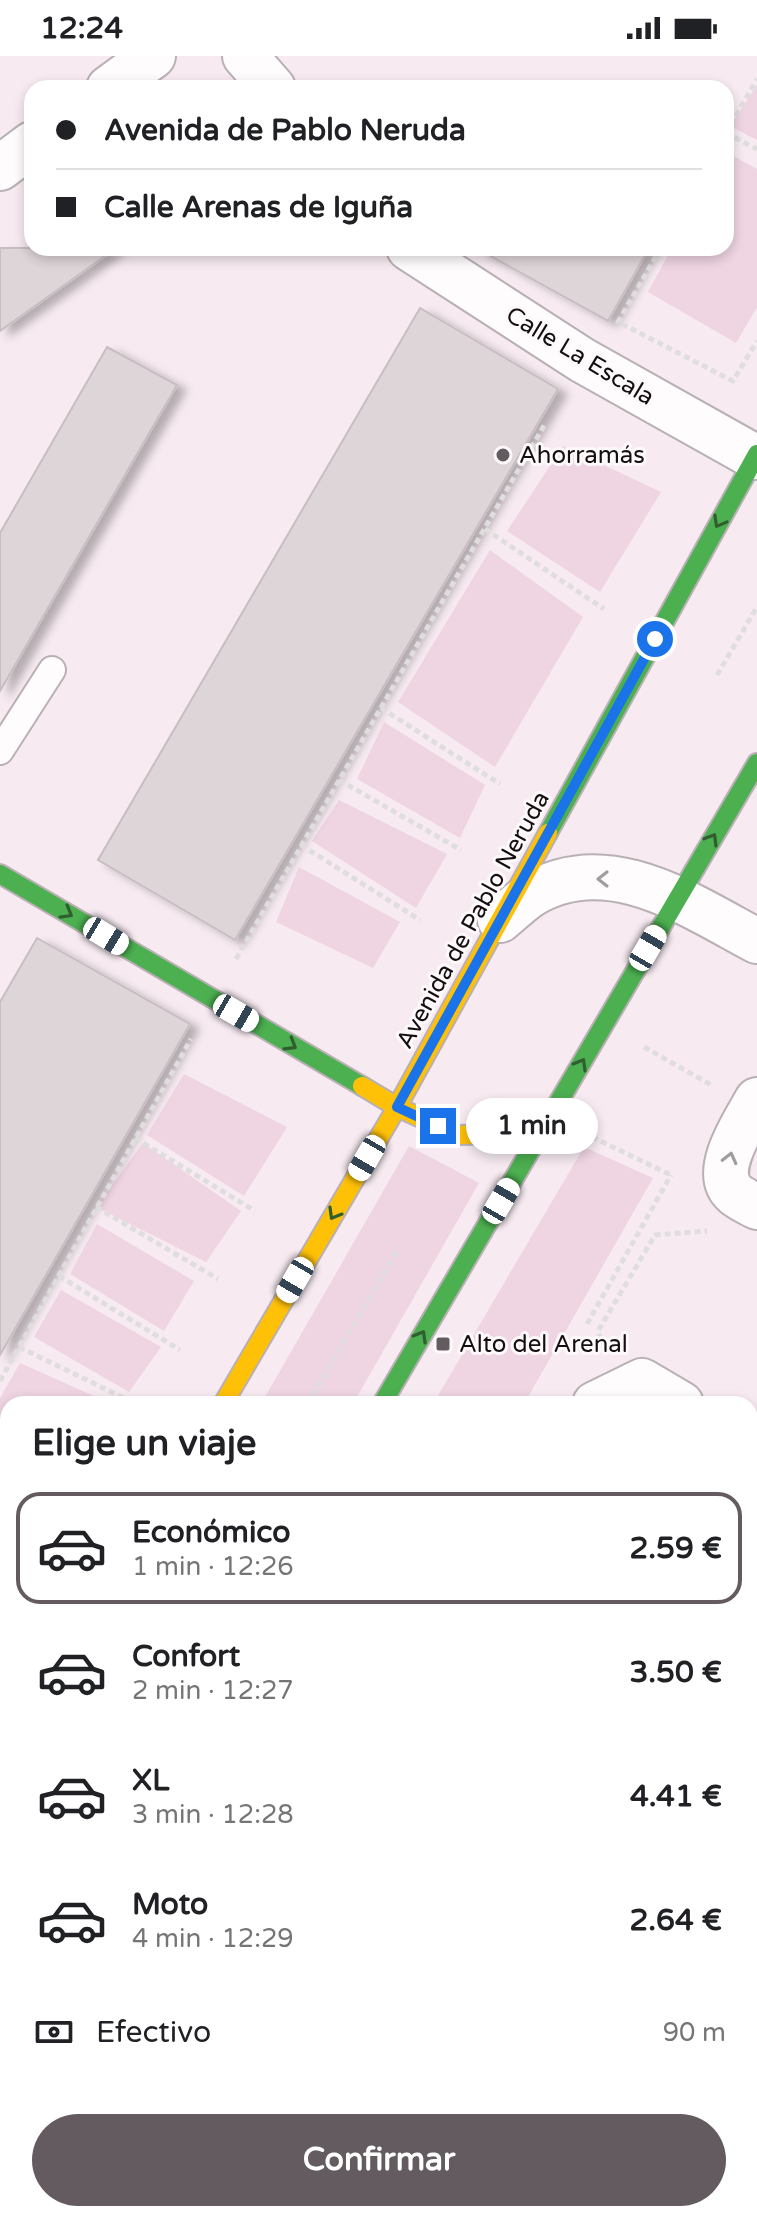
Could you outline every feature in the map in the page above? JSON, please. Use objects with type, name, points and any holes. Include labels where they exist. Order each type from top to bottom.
[{"type":"main road","name":"Avenida de Pablo Neruda","points":[[228,1396],[397,1107],[756,455]]},
{"type":"main road","points":[[387,1396],[757,763]]},
{"type":"main road","points":[[0,874],[397,1107],[458,1135],[503,1134],[546,1123]]},
{"type":"street","points":[[120,80],[153,56]]},
{"type":"street","points":[[245,56],[266,80]]},
{"type":"street","points":[[0,168],[24,150]]},
{"type":"street","name":"Calle La Escala","points":[[421,256],[582,360],[756,455]]},
{"type":"street","points":[[500,920],[529,896],[551,886],[575,880],[633,880],[677,898],[757,941]]},
{"type":"street","points":[[740,1096],[726,1177],[733,1192],[757,1207]]},
{"type":"street","points":[[611,1396],[642,1381],[667,1396]]},
{"type":"lane","points":[[0,751],[52,670]]},
{"type":"path","points":[[734,119],[757,79]]},
{"type":"path","points":[[734,137],[757,149]]},
{"type":"path","points":[[656,256],[618,322],[733,381],[757,341]]},
{"type":"path","points":[[235,960],[545,424]]},
{"type":"path","points":[[485,529],[604,609]]},
{"type":"path","points":[[717,675],[757,607]]},
{"type":"path","points":[[381,708],[500,784]]},
{"type":"path","points":[[339,780],[461,850]]},
{"type":"path","points":[[301,845],[420,920]]},
{"type":"path","points":[[0,1381],[194,1032]]},
{"type":"path","points":[[644,1047],[740,1096]]},
{"type":"path","points":[[591,1137],[685,1182]]},
{"type":"path","points":[[135,1138],[255,1211]]},
{"type":"path","points":[[587,1324],[671,1175]]},
{"type":"path","points":[[96,1207],[218,1279]]},
{"type":"path","points":[[605,1357],[598,1331],[655,1235],[713,1231]]},
{"type":"path","points":[[313,1396],[399,1247]]},
{"type":"path","points":[[59,1276],[180,1350]]},
{"type":"path","points":[[19,1347],[120,1396]]},
{"type":"shaded area","points":[[757,85],[757,140],[734,128],[734,120]]},
{"type":"shaded area","points":[[734,156],[757,169],[757,307],[736,343],[648,292],[668,256],[734,256]]},
{"type":"shaded area","points":[[563,446],[661,492],[600,592],[507,531]]},
{"type":"shaded area","points":[[490,550],[583,617],[495,767],[398,702]]},
{"type":"shaded area","points":[[384,722],[485,785],[460,838],[357,779]]},
{"type":"shaded area","points":[[339,800],[447,854],[416,908],[312,841]]},
{"type":"shaded area","points":[[299,867],[400,922],[373,968],[276,922]]},
{"type":"shaded area","points":[[184,1074],[287,1127],[244,1196],[147,1135]]},
{"type":"shaded area","points":[[143,1143],[241,1211],[206,1262],[96,1207]]},
{"type":"shaded area","points":[[409,1146],[479,1183],[358,1396],[266,1396]]},
{"type":"shaded area","points":[[584,1147],[653,1178],[529,1396],[438,1396]]},
{"type":"shaded area","points":[[97,1224],[194,1281],[164,1331],[70,1274]]},
{"type":"shaded area","points":[[61,1290],[161,1347],[129,1392],[34,1337]]},
{"type":"shaded area","points":[[20,1363],[94,1396],[1,1396]]},
{"type":"building","points":[[0,248],[24,248],[24,256],[105,256],[0,331]]},
{"type":"building","points":[[490,256],[645,256],[608,321]]},
{"type":"building","points":[[420,308],[558,389],[235,940],[98,860]]},
{"type":"building","points":[[107,347],[177,385],[0,691],[0,533]]},
{"type":"building","points":[[37,938],[190,1024],[0,1355],[0,1002]]},
{"type":"traffic: fast","points":[[548,833],[757,454]]},
{"type":"traffic: fast","points":[[387,1396],[757,763]]},
{"type":"traffic: fast","points":[[0,874],[362,1086]]},
{"type":"traffic: slow","points":[[228,1396],[397,1107],[548,833]]},
{"type":"traffic: slow","points":[[362,1086],[397,1107],[458,1135],[503,1134],[546,1123]]},
{"type":"place","name":"Ahorramás","points":[[503,455]]},
{"type":"place","name":"Alto del Arenal","points":[[443,1344]]},
{"type":"route","points":[[438,1126],[397,1107],[655,639]]}]
